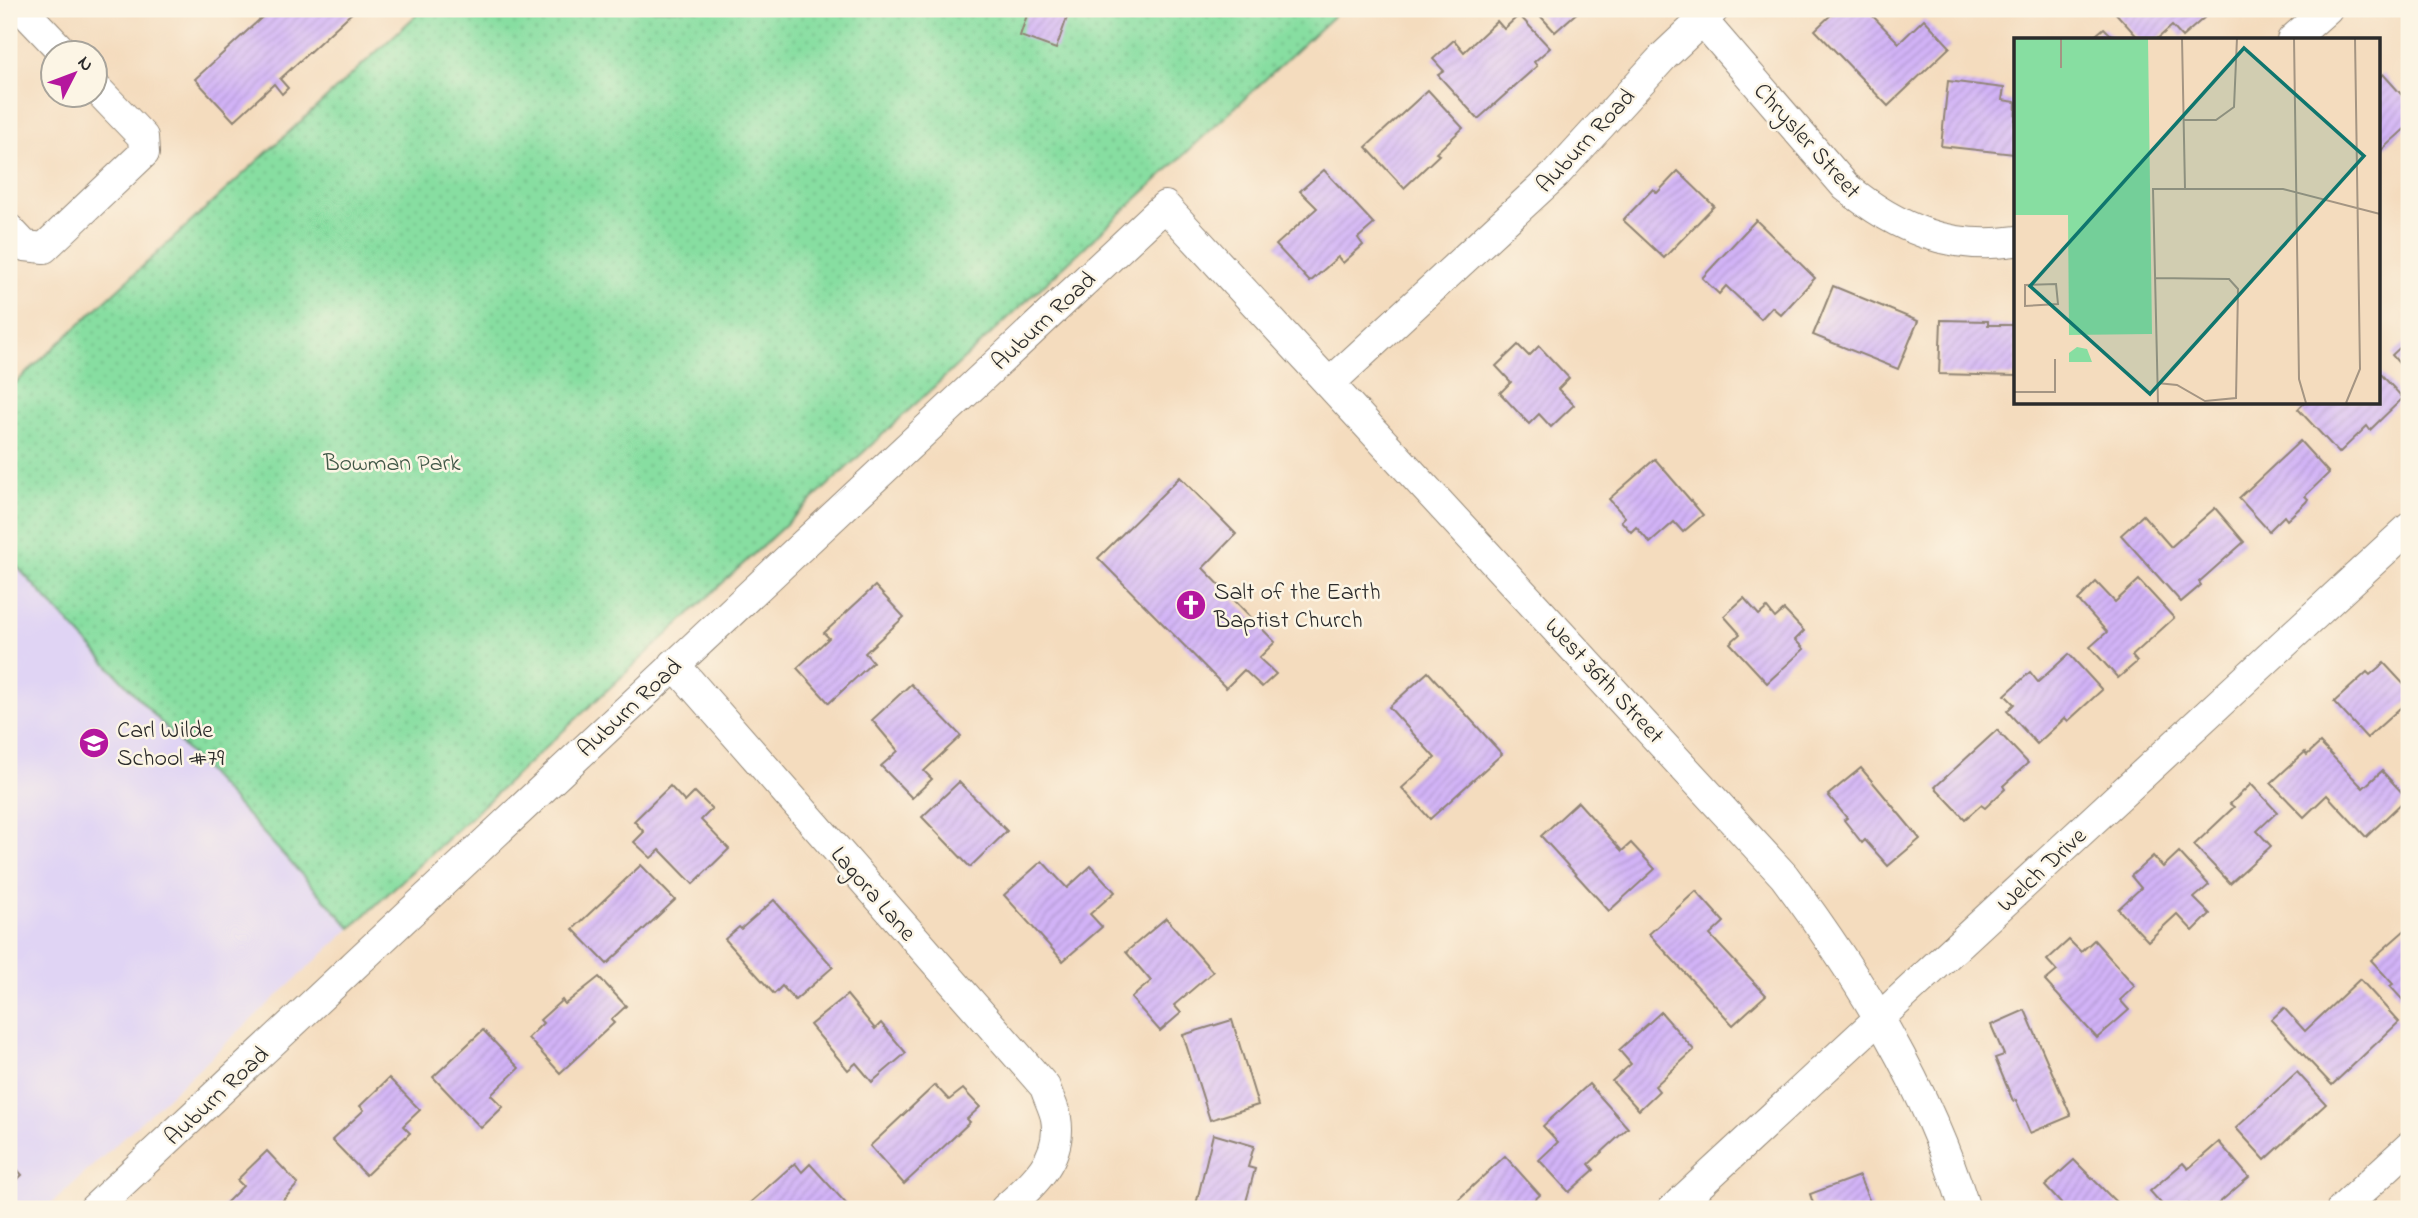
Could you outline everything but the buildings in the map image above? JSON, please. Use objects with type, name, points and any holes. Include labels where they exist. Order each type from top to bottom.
[{"type":"street","points":[[22,9],[50,38]]},
{"type":"street","points":[[2294,38],[2327,9]]},
{"type":"street","name":"Chrysler Street","points":[[1708,14],[1846,187],[1872,208],[1902,225],[1934,237],[1985,244],[2014,241]]},
{"type":"street","name":"Auburn Road","points":[[1330,383],[1555,175],[1664,56],[1708,14]]},
{"type":"street","points":[[9,229],[25,246],[44,248],[144,153],[143,137],[108,101]]},
{"type":"street","name":"Auburn Road","points":[[96,1209],[1165,206]]},
{"type":"street","name":"West 36th Street","points":[[1165,206],[1784,876],[1825,930],[1880,1018],[1926,1107],[1953,1170],[1965,1209]]},
{"type":"street","name":"Welch Drive","points":[[1673,1209],[2409,528]]},
{"type":"street","name":"Lagora Lane","points":[[674,664],[1045,1087],[1057,1130],[1053,1150],[1043,1172],[1005,1209]]},
{"type":"street","points":[[2342,1209],[2409,1147]]},
{"type":"shaded area","name":"Carl Wilde School #79","points":[[9,558],[351,928],[46,1209],[9,1209]]},
{"type":"green space","name":"Bowman Park","points":[[423,9],[1341,9],[351,928],[9,558],[9,389]]},
{"type":"place","name":"Salt of the Earth Baptist Church","points":[[1191,605]]},
{"type":"place","name":"Carl Wilde School #79","points":[[94,743]]}]
